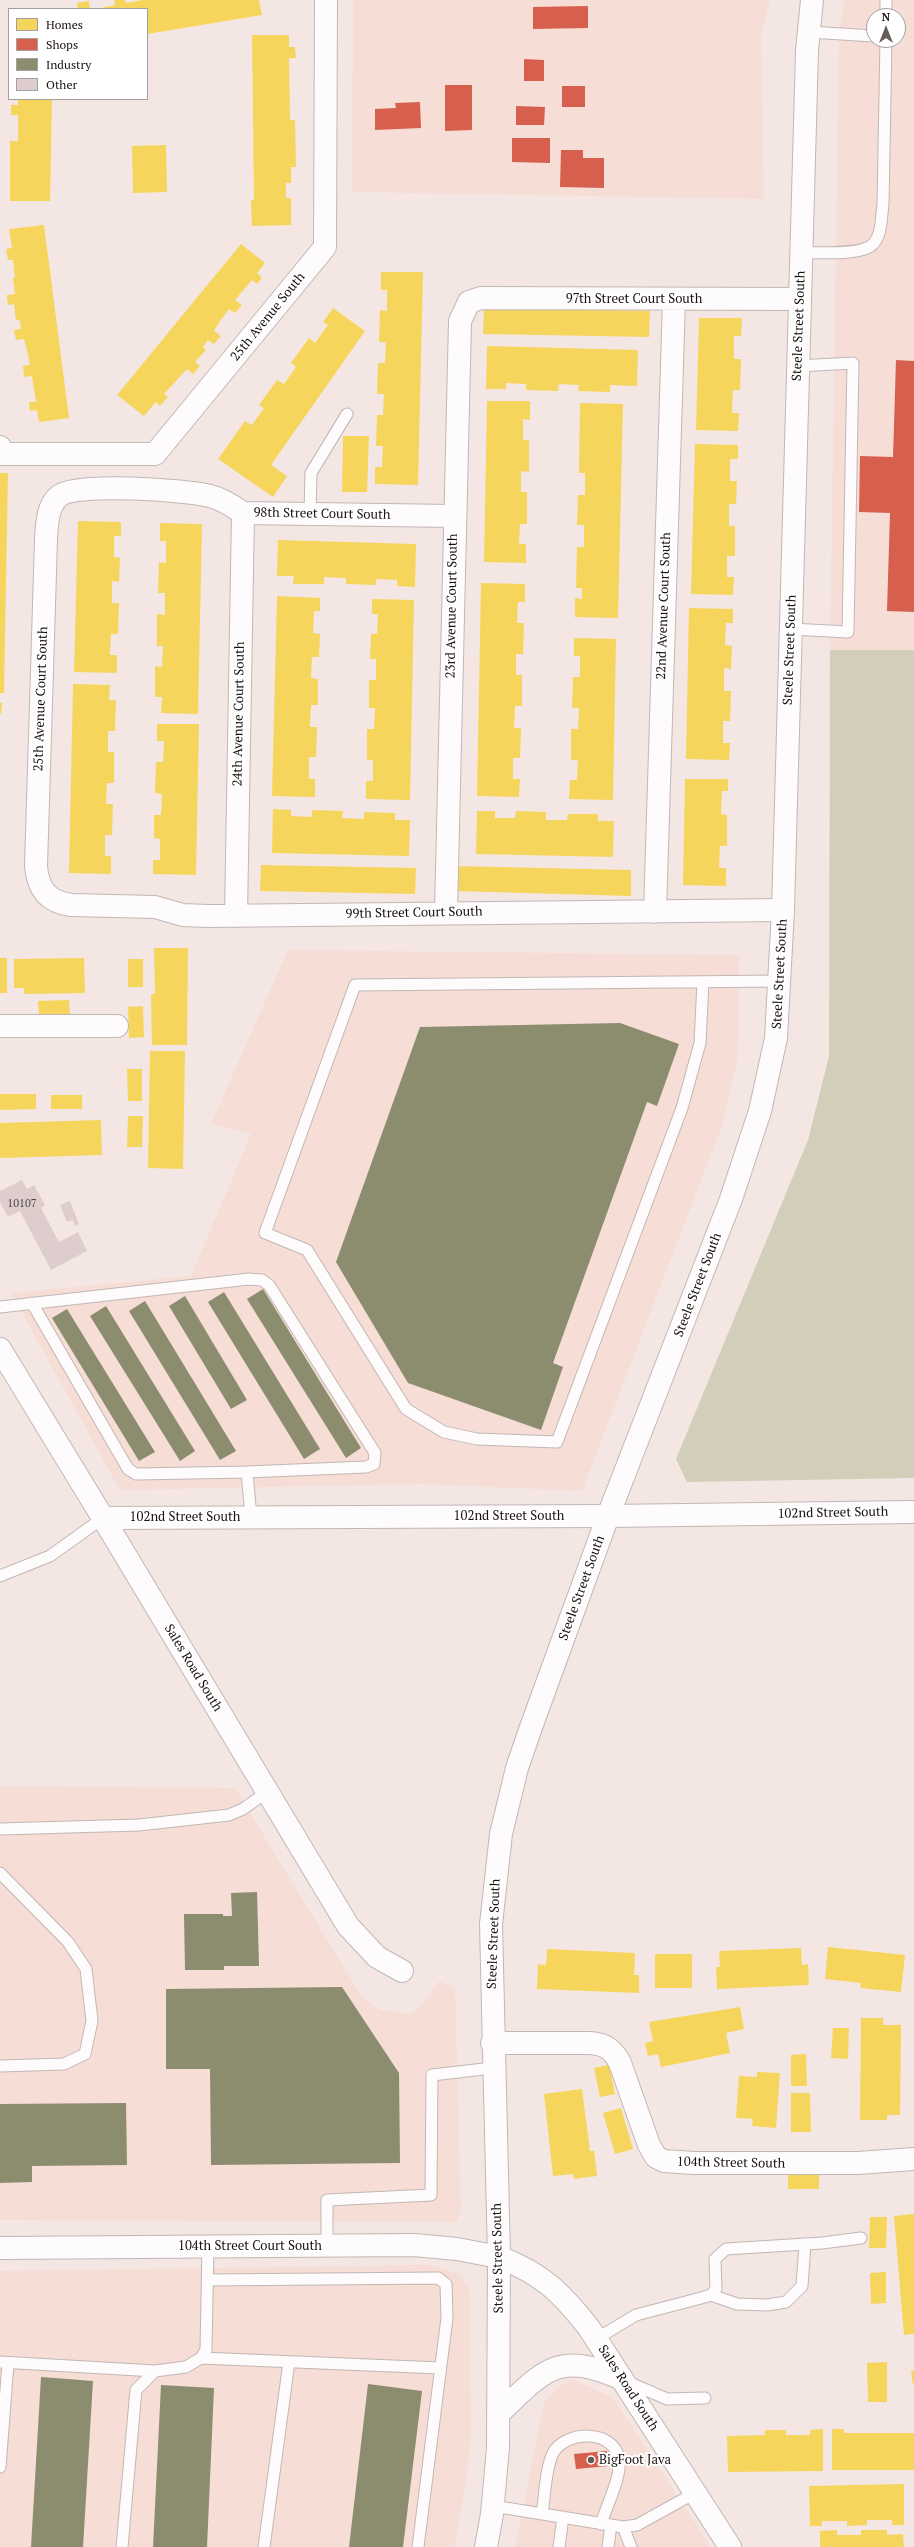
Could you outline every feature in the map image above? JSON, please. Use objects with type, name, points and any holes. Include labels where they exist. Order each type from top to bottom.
[{"type":"street","name":"25th Avenue South","points":[[0,447],[1,454],[155,454],[325,248],[326,0]]},
{"type":"street","name":"Steele Street South","points":[[486,2547],[493,2506],[498,2414],[499,2257],[492,2043],[491,1924],[496,1862],[502,1826],[517,1768],[530,1730],[608,1516],[728,1206],[751,1140],[768,1076],[776,1038],[783,910],[800,299],[809,32],[812,0]]},
{"type":"street","name":"97th Street Court South","points":[[469,302],[481,298],[674,300],[800,299]]},
{"type":"street","name":"22nd Avenue Court South","points":[[655,912],[674,300]]},
{"type":"street","name":"23rd Avenue Court South","points":[[446,912],[454,516],[460,321],[469,302]]},
{"type":"street","name":"98th Street Court South","points":[[55,500],[64,493],[78,490],[174,491],[213,497],[243,513],[454,516]]},
{"type":"street","name":"25th Avenue Court South","points":[[47,897],[37,878],[36,854],[46,539],[48,516],[55,500]]},
{"type":"street","name":"24th Avenue Court South","points":[[236,916],[243,513]]},
{"type":"street","name":"99th Street Court South","points":[[47,897],[60,903],[71,905],[155,907],[183,915],[236,916],[446,912],[655,912],[783,910]]},
{"type":"street","points":[[0,1026],[117,1026]]},
{"type":"street","name":"Sales Road South","points":[[0,1351],[103,1518],[348,1926],[377,1957],[402,1971]]},
{"type":"street","name":"102nd Street South","points":[[103,1518],[608,1516],[914,1512]]},
{"type":"street","name":"104th Street South","points":[[492,2043],[598,2044],[606,2046],[616,2055],[649,2145],[656,2156],[664,2161],[694,2163],[858,2163],[914,2159]]},
{"type":"street","name":"104th Street Court South","points":[[0,2248],[414,2245],[457,2249],[499,2257]]},
{"type":"street","name":"Sales Road South","points":[[499,2257],[528,2268],[570,2303],[596,2339],[730,2547]]},
{"type":"street","points":[[498,2414],[535,2379],[552,2370],[567,2365],[596,2368],[622,2379]]},
{"type":"lane","points":[[809,32],[866,36]]},
{"type":"lane","points":[[802,253],[859,251],[872,245],[880,231],[883,198],[886,48]]},
{"type":"lane","points":[[791,629],[848,632],[853,364],[798,366]]},
{"type":"lane","points":[[310,513],[311,473],[347,414]]},
{"type":"lane","points":[[703,982],[700,1043],[682,1108],[557,1442],[477,1439],[444,1432],[406,1409],[307,1250],[265,1233],[354,985],[780,981]]},
{"type":"lane","points":[[0,1307],[32,1303],[249,1280],[262,1280],[269,1285],[375,1453],[374,1464],[366,1467],[247,1472],[136,1474],[128,1469],[32,1303]]},
{"type":"lane","points":[[247,1472],[251,1517]]},
{"type":"lane","points":[[0,1576],[50,1556],[103,1518]]},
{"type":"lane","points":[[0,1829],[139,1825],[229,1815],[243,1809],[267,1792]]},
{"type":"lane","points":[[0,1873],[68,1942],[86,1969],[92,2021],[85,2054],[64,2064],[0,2066]]},
{"type":"lane","points":[[327,2246],[327,2200],[431,2195],[432,2075],[493,2068]]},
{"type":"lane","points":[[711,2295],[716,2289],[715,2259],[726,2249],[805,2244],[861,2238]]},
{"type":"lane","points":[[596,2339],[636,2315],[711,2295],[737,2304],[767,2304],[786,2302],[802,2286],[805,2244]]},
{"type":"lane","points":[[202,2358],[206,2350],[208,2247]]},
{"type":"lane","points":[[208,2280],[438,2278],[446,2284],[447,2311],[418,2547]]},
{"type":"lane","points":[[0,2467],[4,2362],[155,2371],[186,2367],[202,2358],[440,2368]]},
{"type":"lane","points":[[264,2547],[289,2362]]},
{"type":"lane","points":[[122,2547],[136,2390],[155,2371]]},
{"type":"lane","points":[[622,2379],[667,2399],[705,2398]]},
{"type":"lane","points":[[542,2514],[553,2454],[558,2446],[572,2437],[585,2436],[608,2442],[619,2458],[606,2524],[608,2547]]},
{"type":"lane","points":[[493,2506],[623,2527],[637,2526],[695,2493]]},
{"type":"lane","points":[[558,2547],[563,2517]]},
{"type":"lane","points":[[623,2527],[631,2547]]},
{"type":"shaded area","points":[[353,0],[770,0],[761,35],[764,199],[352,192]]},
{"type":"shaded area","points":[[844,0],[914,0],[914,650],[830,650],[839,35]]},
{"type":"shaded area","points":[[830,650],[914,650],[914,1478],[687,1482],[676,1459],[808,1140],[829,1056]]},
{"type":"shaded area","points":[[288,950],[739,955],[738,1057],[722,1126],[582,1491],[422,1484],[120,1490],[11,1293],[191,1276],[251,1134],[211,1124]]},
{"type":"shaded area","points":[[0,1786],[235,1788],[362,1997],[380,2010],[412,2014],[427,1999],[439,1981],[455,1988],[461,2212],[456,2222],[0,2220]]},
{"type":"shaded area","points":[[429,2265],[458,2273],[468,2286],[470,2296],[471,2434],[465,2490],[454,2547],[0,2547],[0,2271]]},
{"type":"shaded area","points":[[572,2379],[613,2398],[711,2547],[515,2547],[544,2403],[558,2387]]},
{"type":"building: Homes","points":[[114,0],[125,0],[126,3],[143,0],[259,0],[262,15],[148,34],[148,8],[101,8],[115,5]]},
{"type":"building: Homes","points":[[89,1],[90,8],[78,8],[77,3]]},
{"type":"building: Homes","points":[[252,35],[289,35],[289,47],[295,47],[296,58],[289,58],[290,120],[295,120],[296,167],[291,167],[291,183],[286,183],[286,198],[291,198],[291,225],[252,226],[251,200],[254,200]]},
{"type":"building: Homes","points":[[18,100],[52,100],[50,201],[10,201],[10,141],[18,141],[18,115],[11,115],[11,105],[18,105]]},
{"type":"building: Homes","points":[[166,145],[167,192],[133,193],[132,146]]},
{"type":"building: Homes","points":[[44,225],[69,418],[39,422],[37,410],[30,411],[29,402],[36,402],[32,376],[24,377],[23,366],[30,365],[27,350],[24,339],[16,340],[14,330],[21,329],[20,320],[16,320],[14,304],[8,305],[7,295],[15,294],[13,278],[15,278],[13,260],[8,260],[6,249],[12,248],[9,229]]},
{"type":"building: Homes","points":[[241,244],[265,263],[257,273],[262,278],[257,284],[252,280],[235,300],[242,305],[235,313],[229,309],[220,321],[214,331],[221,336],[214,344],[208,340],[203,347],[206,350],[195,362],[200,366],[193,374],[187,369],[164,394],[168,397],[160,406],[156,402],[144,416],[117,395]]},
{"type":"building: Homes","points":[[381,272],[423,272],[418,485],[375,484],[375,467],[382,467],[383,446],[376,446],[377,415],[383,415],[384,394],[377,394],[378,363],[385,363],[386,342],[379,342],[380,310],[387,311],[387,290],[381,290]]},
{"type":"building: Homes","points":[[333,308],[365,331],[271,465],[287,476],[273,497],[218,459],[245,421],[252,425],[264,408],[259,405],[277,380],[284,384],[296,367],[291,363],[309,338],[315,343],[328,325],[323,322]]},
{"type":"building: Homes","points":[[484,308],[650,311],[649,337],[483,334]]},
{"type":"building: Homes","points":[[699,318],[742,318],[741,336],[734,336],[734,359],[741,359],[740,390],[733,390],[732,413],[739,413],[738,431],[696,430]]},
{"type":"building: Homes","points":[[487,346],[638,350],[637,386],[610,385],[610,392],[578,391],[579,385],[559,384],[558,391],[526,390],[526,384],[506,383],[506,389],[486,389]]},
{"type":"building: Homes","points":[[487,401],[530,401],[530,420],[523,419],[523,440],[529,440],[529,472],[521,471],[521,492],[527,492],[527,524],[520,524],[519,544],[526,544],[526,563],[484,562]]},
{"type":"building: Homes","points":[[580,403],[623,404],[618,618],[575,617],[575,598],[582,599],[582,588],[576,588],[577,547],[584,547],[584,525],[577,525],[578,495],[585,495],[585,473],[579,473]]},
{"type":"building: Homes","points":[[343,436],[369,436],[367,492],[342,492]]},
{"type":"building: Homes","points":[[695,444],[738,445],[738,459],[730,459],[730,481],[737,481],[736,504],[729,504],[729,526],[735,526],[735,556],[727,556],[727,577],[734,577],[733,595],[691,594]]},
{"type":"building: Homes","points":[[0,473],[8,473],[4,693],[0,693]]},
{"type":"building: Homes","points":[[78,521],[121,522],[121,536],[114,536],[114,557],[120,558],[119,582],[112,581],[112,603],[119,603],[118,634],[111,634],[110,655],[117,655],[117,673],[74,672]]},
{"type":"building: Homes","points":[[160,523],[202,524],[198,714],[161,713],[162,697],[155,697],[155,666],[162,667],[163,646],[157,646],[157,614],[165,615],[165,593],[158,593],[159,562],[166,563],[166,541],[160,541]]},
{"type":"building: Homes","points":[[278,540],[416,544],[415,587],[397,586],[397,580],[376,579],[376,585],[346,584],[346,578],[324,577],[324,584],[293,584],[294,576],[277,576]]},
{"type":"building: Homes","points":[[481,583],[525,584],[525,602],[518,602],[517,623],[524,623],[523,654],[516,654],[516,675],[522,675],[522,706],[515,706],[514,728],[521,728],[520,758],[513,758],[513,779],[520,779],[519,797],[477,796]]},
{"type":"building: Homes","points":[[277,596],[320,598],[320,611],[314,611],[313,633],[320,634],[319,657],[312,657],[311,678],[318,679],[318,705],[311,705],[310,727],[317,727],[316,757],[309,757],[309,779],[315,779],[315,797],[272,796]]},
{"type":"building: Homes","points":[[372,599],[414,600],[410,800],[366,799],[366,781],[373,781],[373,760],[367,760],[367,729],[374,729],[375,708],[369,708],[369,680],[376,680],[376,659],[370,659],[371,634],[377,634],[378,614],[372,614]]},
{"type":"building: Homes","points":[[689,608],[733,609],[733,623],[726,623],[725,645],[732,646],[731,669],[724,668],[724,691],[731,691],[730,721],[723,721],[723,743],[730,743],[729,760],[686,759]]},
{"type":"building: Homes","points":[[574,638],[616,639],[613,800],[569,799],[570,780],[577,780],[578,760],[571,760],[571,729],[578,729],[579,708],[572,708],[573,677],[580,677],[580,656],[574,656]]},
{"type":"building: Homes","points":[[73,684],[110,685],[109,700],[116,700],[115,731],[108,731],[108,752],[114,752],[114,783],[107,783],[106,804],[113,804],[112,835],[105,835],[105,856],[111,856],[111,874],[69,873]]},
{"type":"building: Homes","points":[[0,703],[2,703],[1,714],[0,714]]},
{"type":"building: Homes","points":[[157,724],[199,724],[196,875],[153,874],[153,860],[160,860],[160,839],[154,838],[154,815],[161,815],[162,794],[155,793],[156,762],[163,762],[164,741],[157,741]]},
{"type":"building: Homes","points":[[685,779],[728,779],[728,791],[722,791],[721,814],[727,815],[727,846],[720,846],[719,868],[726,868],[726,886],[683,885]]},
{"type":"building: Homes","points":[[273,809],[291,810],[291,816],[312,817],[312,810],[343,811],[342,818],[364,819],[364,812],[395,813],[395,820],[410,820],[409,856],[272,853]]},
{"type":"building: Homes","points":[[477,811],[495,811],[495,818],[515,818],[516,811],[546,812],[546,820],[567,820],[568,814],[598,814],[598,821],[614,821],[613,857],[476,854]]},
{"type":"building: Homes","points":[[261,865],[416,868],[415,894],[260,891]]},
{"type":"building: Homes","points":[[455,866],[631,870],[631,896],[454,891]]},
{"type":"building: Homes","points":[[154,948],[188,948],[187,1045],[152,1045],[151,994],[155,994]]},
{"type":"building: Homes","points":[[0,958],[7,958],[7,993],[0,993]]},
{"type":"building: Homes","points":[[84,958],[85,993],[24,994],[24,988],[14,988],[14,959]]},
{"type":"building: Homes","points":[[128,959],[143,959],[143,987],[128,987]]},
{"type":"building: Homes","points":[[69,1000],[70,1015],[39,1016],[38,1001]]},
{"type":"building: Homes","points":[[143,1006],[144,1037],[129,1038],[128,1007]]},
{"type":"building: Homes","points":[[150,1051],[185,1051],[183,1169],[148,1168]]},
{"type":"building: Homes","points":[[127,1069],[142,1069],[142,1101],[128,1101]]},
{"type":"building: Homes","points":[[0,1094],[36,1094],[36,1109],[0,1110]]},
{"type":"building: Homes","points":[[51,1095],[82,1095],[82,1109],[51,1109]]},
{"type":"building: Homes","points":[[128,1116],[143,1116],[142,1147],[127,1147]]},
{"type":"building: Homes","points":[[101,1120],[102,1155],[0,1158],[0,1123]]},
{"type":"building: Homes","points":[[828,1947],[905,1955],[901,1992],[860,1988],[861,1983],[825,1979]]},
{"type":"building: Homes","points":[[801,1948],[802,1965],[808,1964],[809,1985],[717,1989],[716,1967],[720,1967],[719,1951]]},
{"type":"building: Homes","points":[[547,1949],[635,1953],[634,1975],[639,1975],[639,1993],[537,1989],[538,1964],[546,1965]]},
{"type":"building: Homes","points":[[655,1954],[692,1954],[692,1988],[655,1988]]},
{"type":"building: Homes","points":[[740,2007],[744,2029],[726,2033],[730,2053],[661,2067],[658,2054],[648,2056],[645,2043],[653,2041],[649,2022]]},
{"type":"building: Homes","points":[[861,2018],[883,2018],[883,2025],[901,2025],[900,2115],[887,2115],[887,2120],[860,2120]]},
{"type":"building: Homes","points":[[833,2028],[849,2028],[848,2059],[831,2058]]},
{"type":"building: Homes","points":[[806,2054],[807,2086],[791,2086],[791,2055]]},
{"type":"building: Homes","points":[[609,2065],[615,2094],[600,2097],[594,2068]]},
{"type":"building: Homes","points":[[757,2072],[780,2073],[776,2128],[752,2126],[753,2119],[736,2118],[739,2076],[757,2077]]},
{"type":"building: Homes","points":[[582,2089],[590,2151],[594,2151],[597,2176],[574,2179],[573,2174],[553,2176],[544,2094]]},
{"type":"building: Homes","points":[[791,2093],[810,2093],[811,2132],[791,2132]]},
{"type":"building: Homes","points":[[621,2108],[633,2149],[615,2154],[603,2113]]},
{"type":"building: Homes","points":[[819,2173],[819,2189],[788,2189],[788,2174]]},
{"type":"building: Homes","points":[[914,2214],[914,2334],[904,2335],[894,2216]]},
{"type":"building: Homes","points":[[870,2217],[887,2217],[886,2248],[869,2248]]},
{"type":"building: Homes","points":[[886,2272],[886,2303],[871,2304],[870,2273]]},
{"type":"building: Homes","points":[[887,2362],[887,2402],[868,2402],[867,2363]]},
{"type":"building: Homes","points":[[911,2371],[914,2371],[914,2385],[913,2385]]},
{"type":"building: Homes","points":[[823,2429],[823,2471],[728,2472],[727,2436],[765,2435],[765,2430],[786,2430],[786,2435],[810,2435],[810,2430]]},
{"type":"building: Homes","points":[[832,2429],[844,2429],[844,2433],[914,2433],[914,2470],[832,2470]]},
{"type":"building: Homes","points":[[904,2484],[904,2525],[892,2525],[892,2520],[867,2520],[867,2525],[847,2526],[847,2521],[822,2521],[822,2526],[810,2526],[809,2486]]},
{"type":"building: Homes","points":[[837,2530],[837,2535],[861,2535],[861,2530],[887,2530],[887,2535],[903,2534],[904,2547],[820,2547],[820,2531]]},
{"type":"building: Shops","points":[[588,6],[588,28],[533,29],[533,7]]},
{"type":"building: Shops","points":[[524,59],[544,60],[544,81],[524,81]]},
{"type":"building: Shops","points":[[445,85],[472,85],[472,130],[445,131]]},
{"type":"building: Shops","points":[[562,86],[585,86],[585,107],[562,107]]},
{"type":"building: Shops","points":[[420,102],[421,128],[375,130],[375,109],[396,108],[395,103]]},
{"type":"building: Shops","points":[[516,106],[545,107],[544,125],[516,125]]},
{"type":"building: Shops","points":[[512,138],[550,138],[550,163],[512,162]]},
{"type":"building: Shops","points":[[561,150],[583,150],[583,158],[604,158],[604,188],[560,187]]},
{"type":"building: Shops","points":[[896,360],[914,361],[914,612],[887,611],[890,513],[859,512],[860,456],[893,457]]},
{"type":"building: Shops","name":"BigFoot Java","points":[[607,2451],[608,2466],[576,2469],[574,2454]]},
{"type":"building: Industry","points":[[620,1023],[679,1044],[657,1106],[647,1102],[553,1363],[563,1367],[541,1430],[408,1383],[336,1262],[420,1027]]},
{"type":"building: Industry","points":[[263,1289],[361,1448],[346,1458],[247,1299]]},
{"type":"building: Industry","points":[[224,1292],[320,1449],[304,1459],[208,1302]]},
{"type":"building: Industry","points":[[185,1296],[247,1400],[231,1409],[169,1306]]},
{"type":"building: Industry","points":[[145,1301],[236,1451],[220,1460],[129,1311]]},
{"type":"building: Industry","points":[[106,1306],[195,1451],[180,1461],[90,1316]]},
{"type":"building: Industry","points":[[67,1309],[155,1452],[139,1461],[52,1318]]},
{"type":"building: Industry","points":[[257,1892],[259,1966],[224,1966],[224,1970],[185,1970],[184,1914],[223,1914],[223,1916],[232,1916],[231,1893]]},
{"type":"building: Industry","points":[[342,1987],[399,2073],[400,2163],[211,2165],[210,2069],[166,2069],[166,1989]]},
{"type":"building: Industry","points":[[126,2103],[127,2165],[32,2166],[32,2182],[0,2183],[0,2104]]},
{"type":"building: Industry","points":[[41,2377],[93,2381],[83,2547],[31,2547]]},
{"type":"building: Industry","points":[[368,2384],[422,2391],[403,2547],[349,2547]]},
{"type":"building: Industry","points":[[161,2385],[214,2388],[207,2547],[153,2547]]},
{"type":"building: Other","points":[[22,1180],[27,1189],[34,1185],[45,1205],[41,1208],[59,1242],[78,1232],[87,1251],[51,1270],[20,1211],[8,1217],[0,1202],[0,1191]]},
{"type":"building: Other","points":[[70,1201],[79,1224],[75,1226],[73,1220],[67,1222],[60,1205]]},
{"type":"place","name":"BigFoot Java","points":[[591,2460]]}]
